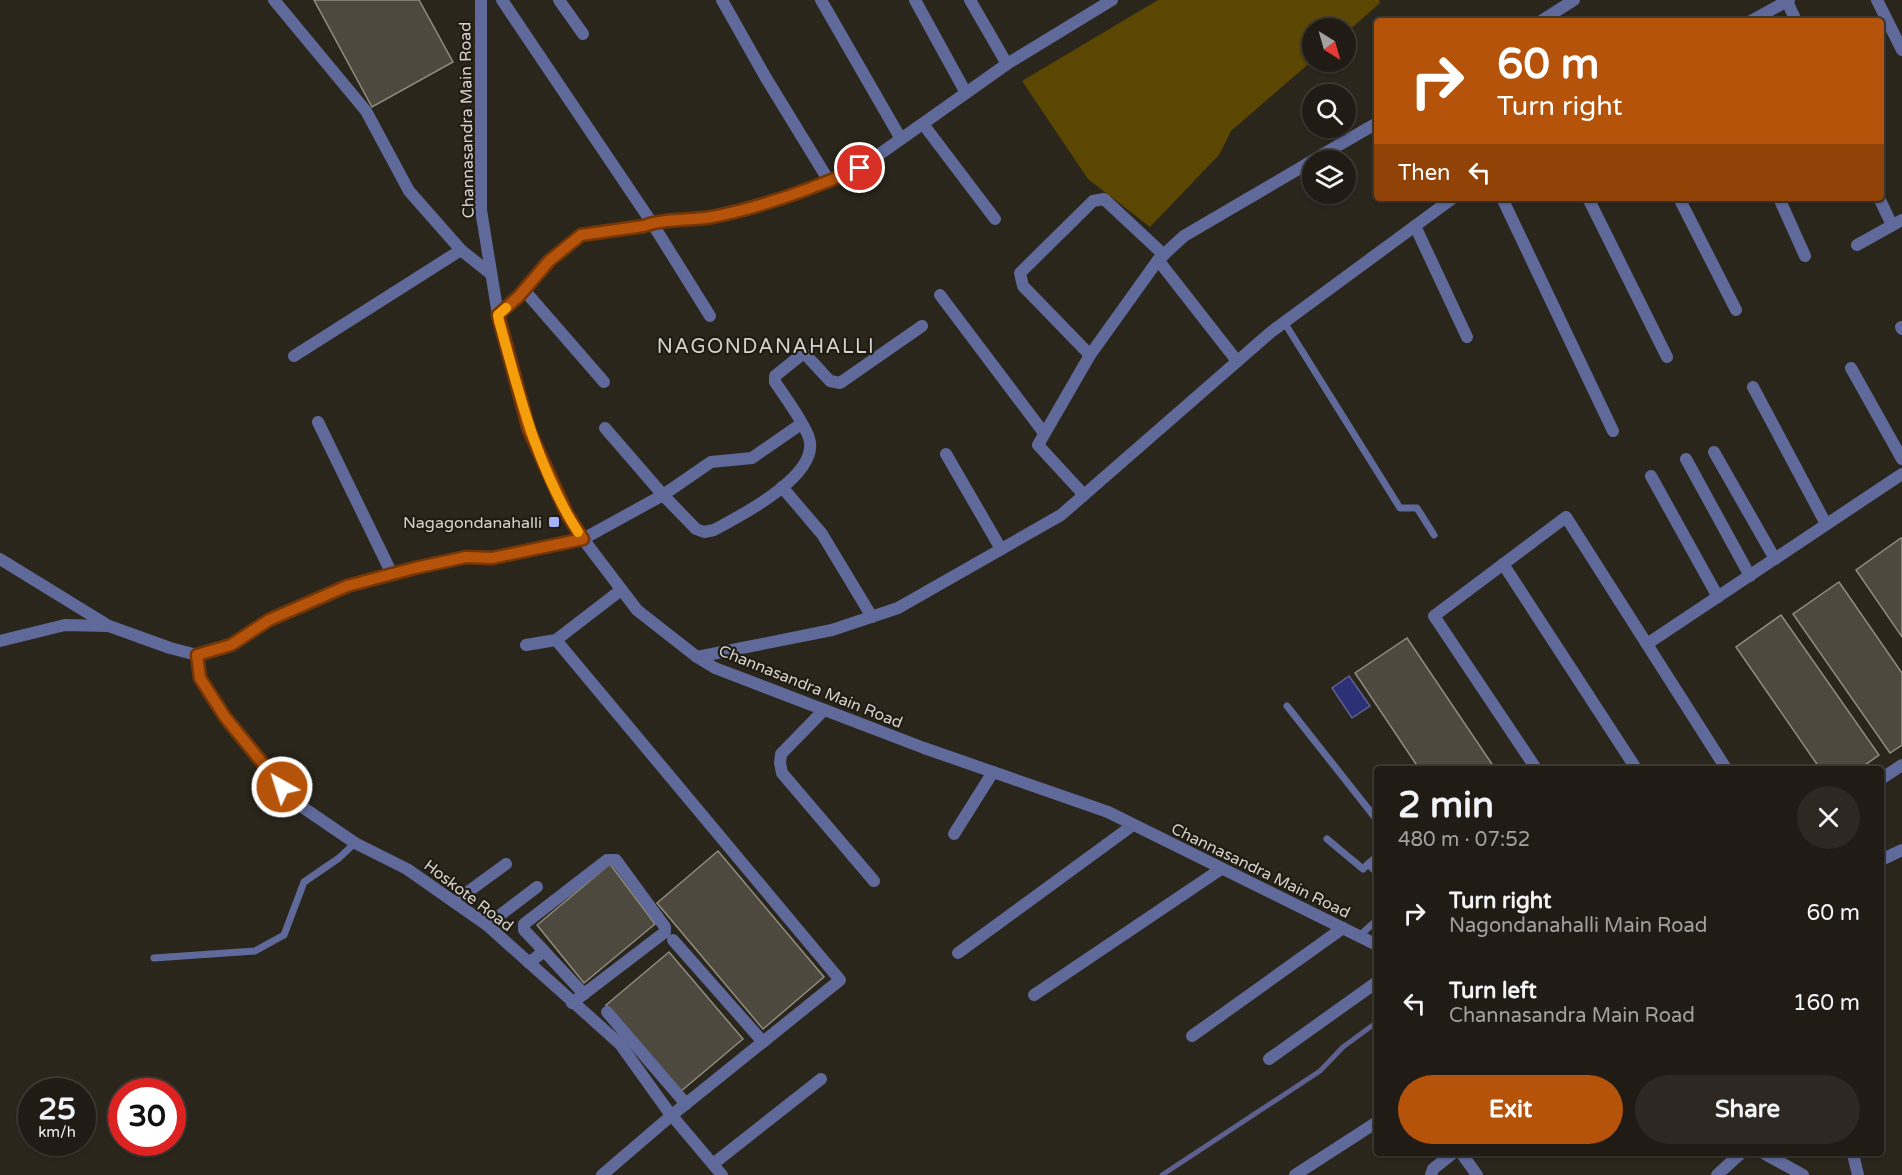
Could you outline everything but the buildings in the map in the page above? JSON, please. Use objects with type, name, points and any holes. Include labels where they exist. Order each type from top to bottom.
[{"type":"street","points":[[274,0],[366,111],[410,191],[461,250],[491,274]]},
{"type":"street","name":"Channasandra Main Road","points":[[481,0],[482,210],[498,315],[529,430],[567,514],[583,539],[637,610],[697,657],[715,668],[993,772],[1108,812],[1374,944]]},
{"type":"street","points":[[502,0],[652,223],[710,316]]},
{"type":"street","points":[[559,0],[583,34]]},
{"type":"street","points":[[722,0],[766,78],[829,181]]},
{"type":"street","points":[[821,0],[901,139]]},
{"type":"street","points":[[915,0],[966,93]]},
{"type":"street","points":[[970,0],[1007,64]]},
{"type":"street","points":[[1546,18],[1574,0]]},
{"type":"street","points":[[1877,0],[1902,50]]},
{"type":"street","points":[[498,315],[549,261],[581,235],[652,223],[711,217],[798,194],[860,168],[1007,64],[1106,1]]},
{"type":"street","points":[[1757,18],[1788,1],[1795,18]]},
{"type":"street","points":[[923,124],[995,219]]},
{"type":"street","points":[[1332,150],[1374,125]]},
{"type":"street","points":[[1084,495],[1038,445],[1090,355],[1161,257],[1184,236],[1302,167]]},
{"type":"street","points":[[1090,355],[1023,286],[1020,273],[1093,201],[1104,199],[1161,257],[1237,361]]},
{"type":"street","points":[[697,657],[832,630],[898,608],[1061,515],[1284,322],[1450,201]]},
{"type":"street","points":[[1503,201],[1613,431]]},
{"type":"street","points":[[1589,201],[1667,357]]},
{"type":"street","points":[[1681,201],[1736,310]]},
{"type":"street","points":[[1780,201],[1805,256]]},
{"type":"street","points":[[1857,245],[1897,223],[1882,201]]},
{"type":"street","points":[[1415,226],[1467,338]]},
{"type":"street","points":[[294,356],[461,250]]},
{"type":"street","points":[[524,290],[604,382]]},
{"type":"street","points":[[940,295],[1044,433]]},
{"type":"street","points":[[604,428],[696,529],[704,532],[714,530],[773,496],[805,463],[810,450],[809,438],[775,382],[775,376],[805,354],[830,381],[840,383],[922,326]]},
{"type":"street","points":[[1851,369],[1902,459]]},
{"type":"street","points":[[1753,387],[1826,524]]},
{"type":"street","points":[[318,422],[392,574]]},
{"type":"street","points":[[0,560],[109,626],[170,648],[197,655],[231,645],[269,620],[347,586],[466,557],[492,558],[583,539],[663,495],[714,461],[744,460],[757,456],[801,424]]},
{"type":"street","points":[[1714,452],[1776,559]]},
{"type":"street","points":[[946,454],[1001,549]]},
{"type":"street","points":[[1686,459],[1750,576]]},
{"type":"street","points":[[1647,644],[1902,474]]},
{"type":"street","points":[[1651,476],[1718,597]]},
{"type":"street","points":[[782,487],[822,534],[872,616]]},
{"type":"street","points":[[1534,766],[1434,616],[1566,517],[1724,766]]},
{"type":"street","points":[[1503,564],[1633,766]]},
{"type":"street","points":[[526,645],[556,640],[621,590]]},
{"type":"street","points":[[0,641],[65,625],[109,626]]},
{"type":"street","points":[[556,640],[840,980],[672,1115],[602,1175]]},
{"type":"street","name":"Hoskote Road","points":[[197,655],[200,678],[225,717],[292,800],[355,843],[407,869],[487,925],[620,1044],[672,1115],[722,1175]]},
{"type":"street","points":[[824,710],[781,754],[782,773],[874,881]]},
{"type":"street","points":[[1884,777],[1902,765]]},
{"type":"street","points":[[954,834],[993,772]]},
{"type":"street","points":[[957,953],[1134,825]]},
{"type":"street","points":[[1884,859],[1902,850]]},
{"type":"street","points":[[572,1003],[584,994],[665,932],[665,927],[616,860],[607,860],[524,924],[524,930],[584,994]]},
{"type":"street","points":[[454,902],[507,864]]},
{"type":"street","points":[[1034,995],[1221,868]]},
{"type":"street","points":[[487,925],[537,887]]},
{"type":"street","points":[[1192,1036],[1343,928]]},
{"type":"street","points":[[673,940],[763,1042]]},
{"type":"street","points":[[529,963],[544,951]]},
{"type":"street","points":[[1269,1059],[1374,983]]},
{"type":"street","points":[[607,1012],[686,1104]]},
{"type":"street","points":[[713,1164],[821,1079]]},
{"type":"street","points":[[1295,1175],[1374,1124]]},
{"type":"street","points":[[1431,1175],[1433,1169],[1449,1156]]},
{"type":"street","points":[[1463,1156],[1477,1175]]},
{"type":"street","points":[[1717,1175],[1738,1156]]},
{"type":"street","points":[[1769,1156],[1803,1175]]},
{"type":"street","points":[[1853,1156],[1858,1175]]},
{"type":"lane","points":[[1284,322],[1400,508],[1417,508],[1434,535]]},
{"type":"lane","points":[[1287,706],[1374,816]]},
{"type":"lane","points":[[1327,839],[1363,869],[1374,859]]},
{"type":"lane","points":[[154,958],[255,951],[284,935],[304,882],[339,858],[355,843]]},
{"type":"lane","points":[[1368,864],[1374,870]]},
{"type":"lane","points":[[1359,936],[1374,923]]},
{"type":"shaded area","points":[[1158,0],[1379,0],[1380,3],[1356,24],[1356,18],[1302,18],[1302,70],[1231,131],[1219,155],[1150,227],[1088,179],[1022,81]]},
{"type":"shaded area","points":[[1349,676],[1370,706],[1352,718],[1332,688]]},
{"type":"waterway","points":[[1162,1175],[1320,1071],[1343,1047],[1374,1024]]},
{"type":"slow traffic","points":[[506,308],[498,315],[499,321],[529,430],[567,514],[578,532]]},
{"type":"place","name":"Nagagondanahalli","points":[[554,522]]},
{"type":"district","name":"NAGONDANAHALLI","points":[[766,346]]},
{"type":"route","points":[[282,787],[225,717],[200,678],[197,655],[231,645],[269,620],[347,586],[466,557],[492,558],[583,539],[567,514],[529,430],[498,315],[519,296],[549,261],[581,235],[652,223],[711,217],[798,194],[860,168]]}]
